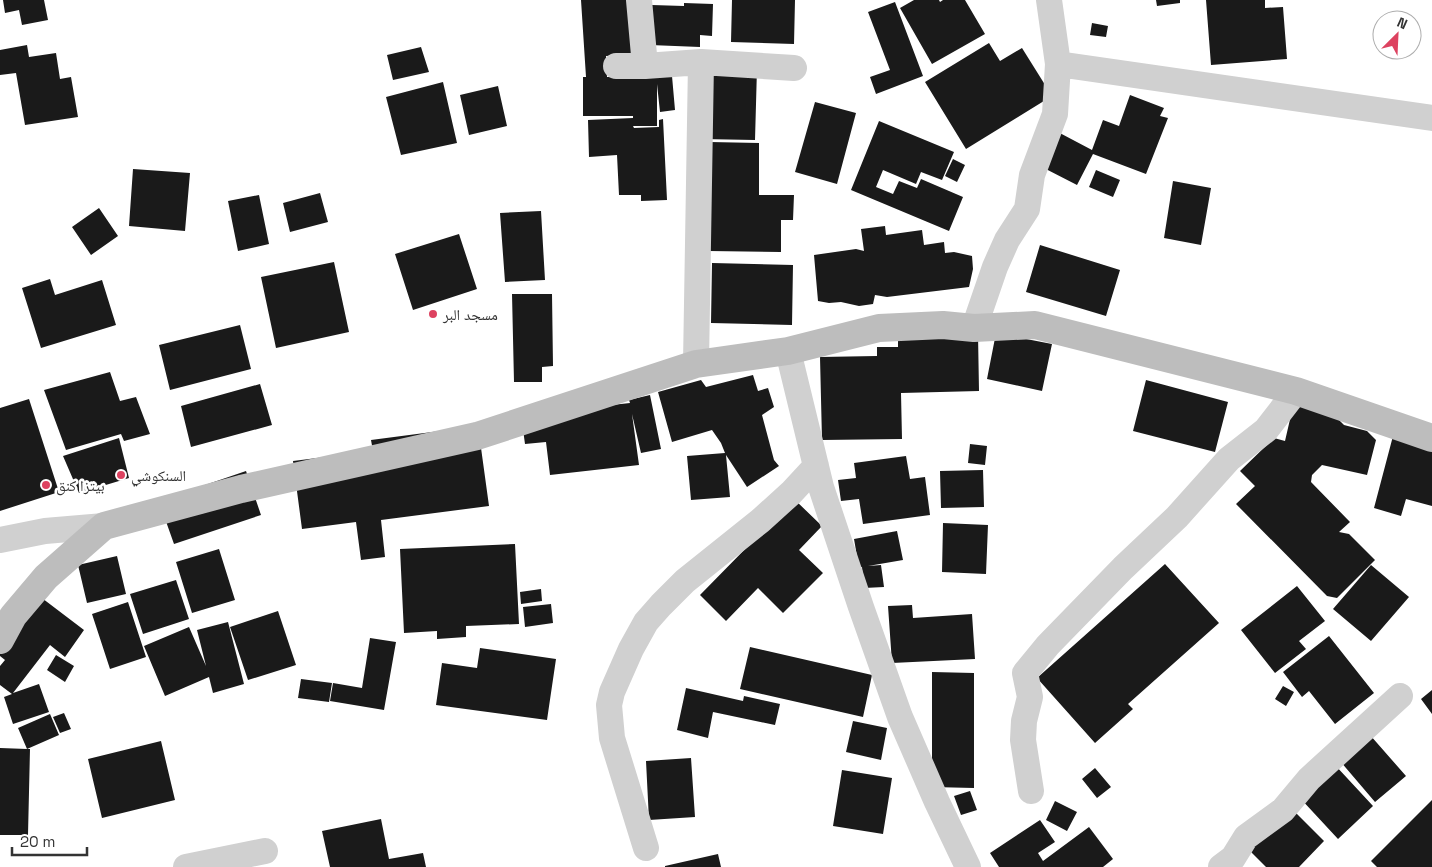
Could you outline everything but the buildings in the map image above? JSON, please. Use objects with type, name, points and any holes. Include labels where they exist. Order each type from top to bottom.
[{"type":"street","points":[[639,0],[645,66]]},
{"type":"street","points":[[974,328],[995,267],[1007,240],[1027,209],[1032,175],[1055,114],[1058,64],[1050,0]]},
{"type":"street","points":[[696,364],[701,62]]},
{"type":"street","points":[[616,66],[701,62],[794,68]]},
{"type":"street","points":[[1058,64],[1432,118]]},
{"type":"street","points":[[0,540],[45,531],[104,526],[241,489],[477,436],[696,364],[788,351],[878,328],[943,325],[974,328],[1034,325],[1296,391],[1432,438]]},
{"type":"street","points":[[788,351],[821,487],[860,607],[900,716],[937,802],[968,867]]},
{"type":"street","points":[[1031,791],[1024,740],[1024,721],[1030,697],[1025,673],[1048,645],[1177,516],[1230,459],[1266,430],[1296,391]]},
{"type":"street","points":[[646,848],[612,738],[609,705],[612,692],[646,622],[685,581],[760,521],[791,493],[816,466]]},
{"type":"street","points":[[0,640],[13,616],[46,577],[104,526]]},
{"type":"street","points":[[1221,867],[1233,858],[1246,837],[1283,810],[1308,779],[1400,696]]},
{"type":"street","points":[[186,867],[266,851]]},
{"type":"place","name":"مسجد البر","points":[[433,314]]},
{"type":"place","name":"السنكوشي","points":[[121,475]]},
{"type":"place","name":"بيتزا كنق","points":[[46,485]]}]
